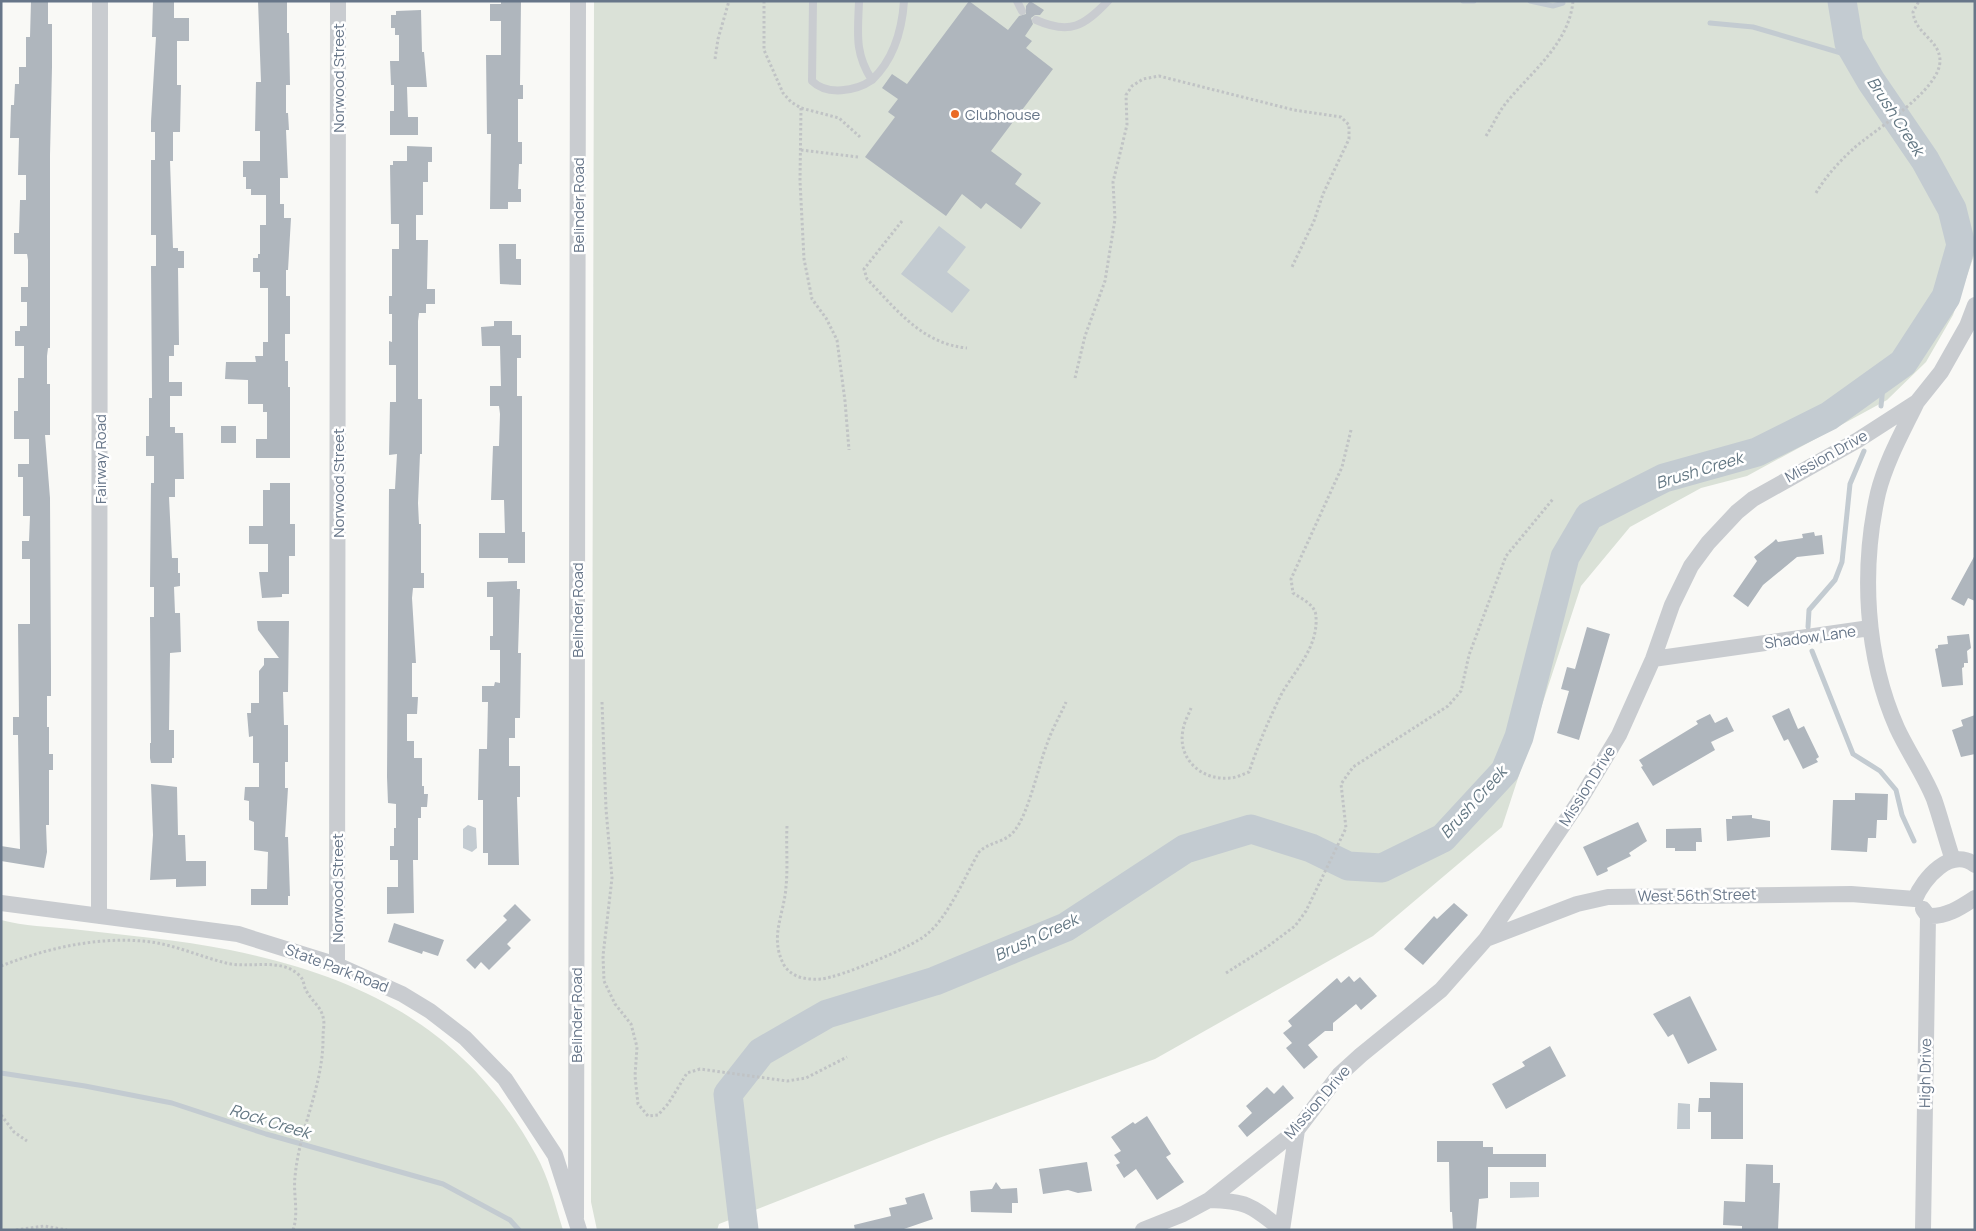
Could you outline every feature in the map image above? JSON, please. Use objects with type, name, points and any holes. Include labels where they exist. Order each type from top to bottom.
[{"type":"street","name":"Fairway Road","points":[[99,916],[100,1]]},
{"type":"street","name":"Norwood Street","points":[[337,965],[338,1]]},
{"type":"street","name":"Belinder Road","points":[[577,1224],[578,1]]},
{"type":"street","name":"Mission Drive","points":[[1142,1230],[1210,1200],[1297,1130],[1339,1076],[1361,1055],[1441,990],[1486,939],[1580,800],[1619,735],[1653,659],[1672,605],[1691,566],[1708,543],[1737,512],[1784,480],[1858,440],[1917,402],[1941,372],[1967,326],[1975,305]]},
{"type":"street","points":[[1870,628],[1870,542],[1879,492],[1892,455],[1917,402]]},
{"type":"street","name":"Shadow Lane","points":[[1653,659],[1870,628],[1888,703],[1897,728],[1933,798],[1953,860]]},
{"type":"street","points":[[1974,861],[1953,860],[1931,873],[1915,899],[1928,916],[1939,916],[1960,908],[1975,898]]},
{"type":"street","name":"West 56th Street","points":[[1486,939],[1577,904],[1608,897],[1852,894],[1915,899]]},
{"type":"street","name":"State Park Road","points":[[1,903],[238,934],[337,965],[368,977],[430,1011],[465,1038],[505,1079],[555,1155],[577,1224]]},
{"type":"street","name":"High Drive","points":[[1923,1230],[1928,916]]},
{"type":"street","points":[[1210,1200],[1242,1202],[1282,1229],[1297,1130]]},
{"type":"lane","points":[[813,1],[812,81],[822,87],[843,90],[862,87],[872,80],[890,59],[897,43],[903,18],[904,1]]},
{"type":"lane","points":[[859,1],[858,49],[860,60],[872,80]]},
{"type":"lane","points":[[1017,1],[1022,11]]},
{"type":"lane","points":[[1036,20],[1049,26],[1070,28],[1090,20],[1108,1]]},
{"type":"path","points":[[715,59],[718,39],[729,1]]},
{"type":"path","points":[[764,1],[764,50],[783,93],[791,102],[801,108],[839,118],[860,137]]},
{"type":"path","points":[[1486,136],[1506,104],[1534,73],[1559,40],[1566,25],[1573,1]]},
{"type":"path","points":[[1816,193],[1835,166],[1932,81],[1940,62],[1939,54],[1934,44],[1916,26],[1913,12],[1919,1]]},
{"type":"path","points":[[1075,378],[1085,336],[1105,281],[1112,243],[1115,219],[1113,182],[1127,125],[1126,95],[1132,86],[1143,79],[1159,76],[1186,81],[1294,110],[1341,116],[1349,125],[1349,139],[1291,269]]},
{"type":"path","points":[[801,108],[804,259],[812,299],[826,318],[836,340],[845,400],[849,450]]},
{"type":"path","points":[[801,150],[858,157]]},
{"type":"path","points":[[902,221],[864,269],[866,279],[910,323],[926,335],[951,346],[967,348]]},
{"type":"path","points":[[1191,708],[1182,730],[1184,750],[1193,768],[1209,776],[1230,778],[1248,772],[1262,736],[1283,692],[1309,652],[1316,615],[1313,606],[1293,593],[1291,579],[1342,467],[1351,430]]},
{"type":"path","points":[[1226,973],[1268,947],[1295,926],[1312,900],[1346,828],[1341,784],[1354,767],[1448,706],[1461,691],[1469,654],[1506,556],[1553,500]]},
{"type":"path","points":[[602,702],[606,809],[612,878],[603,956],[604,981],[615,1004],[631,1024],[637,1047],[635,1076],[638,1104],[648,1116],[658,1115],[668,1104],[687,1073],[700,1069],[787,1081],[806,1078],[847,1057]]},
{"type":"path","points":[[786,826],[786,888],[776,936],[784,964],[792,974],[802,978],[822,979],[890,955],[927,935],[944,914],[980,852],[987,845],[1005,840],[1015,830],[1032,789],[1047,742],[1066,702]]},
{"type":"path","points":[[1,966],[24,957],[59,948],[99,942],[143,941],[190,952],[228,964],[286,968],[299,975],[304,982],[306,992],[314,1000],[323,1017],[324,1052],[297,1165],[293,1230]]},
{"type":"path","points":[[1,1115],[14,1132],[27,1141]]},
{"type":"path","points":[[16,1230],[44,1226],[67,1230]]},
{"type":"shaded area","points":[[594,1],[1975,1],[1975,253],[1953,315],[1926,362],[1887,400],[1747,476],[1701,488],[1630,527],[1581,586],[1502,827],[1373,936],[1155,1059],[939,1138],[719,1224],[717,1230],[597,1230],[591,1202]]},
{"type":"shaded area","points":[[939,226],[966,247],[947,272],[970,290],[952,313],[901,274]]},
{"type":"shaded area","points":[[468,825],[476,828],[477,848],[472,852],[463,848],[463,829]]},
{"type":"shaded area","points":[[1,920],[230,950],[325,976],[368,994],[408,1016],[445,1043],[478,1074],[509,1111],[541,1164],[563,1230],[1,1230]]},
{"type":"shaded area","points":[[1678,1103],[1690,1104],[1690,1129],[1677,1129]]},
{"type":"shaded area","points":[[1510,1182],[1539,1182],[1539,1197],[1510,1198]]},
{"type":"building","points":[[31,1],[48,1],[48,24],[52,24],[50,348],[48,348],[47,356],[47,384],[50,384],[50,435],[45,435],[50,498],[51,696],[47,696],[47,727],[49,727],[49,754],[53,754],[53,770],[49,770],[49,825],[46,825],[47,852],[44,868],[1,861],[1,846],[20,849],[18,735],[13,735],[13,717],[19,717],[18,624],[30,624],[30,559],[22,559],[22,541],[29,541],[30,516],[23,516],[23,477],[18,477],[18,464],[29,464],[29,439],[14,439],[14,411],[18,411],[18,378],[24,378],[24,346],[15,346],[15,331],[20,331],[20,326],[27,326],[27,302],[21,302],[21,287],[28,287],[28,260],[27,254],[14,254],[14,233],[19,233],[20,200],[26,200],[26,175],[18,175],[19,138],[10,138],[11,105],[14,105],[15,84],[19,84],[19,67],[26,67],[26,37],[30,37]]},
{"type":"building","points":[[153,1],[174,1],[174,18],[189,18],[189,41],[177,41],[177,85],[181,85],[180,132],[173,132],[173,161],[170,161],[173,248],[178,248],[178,251],[184,251],[184,268],[178,268],[179,345],[174,345],[174,356],[169,356],[169,382],[182,382],[182,396],[170,396],[170,427],[175,427],[175,433],[183,433],[184,479],[175,479],[175,497],[169,497],[172,558],[178,558],[178,573],[180,573],[180,586],[174,587],[175,613],[180,613],[181,652],[170,653],[169,730],[174,730],[174,758],[172,758],[172,763],[151,763],[150,758],[150,617],[154,617],[154,587],[150,587],[151,483],[154,483],[154,456],[146,456],[146,436],[149,436],[149,398],[152,398],[151,266],[156,266],[156,235],[151,235],[151,160],[155,160],[155,132],[151,132],[156,37],[152,37]]},
{"type":"building","points":[[258,1],[287,1],[290,85],[286,85],[286,113],[288,113],[289,130],[286,130],[288,178],[280,178],[280,204],[284,204],[284,218],[291,218],[288,270],[286,270],[286,296],[290,296],[290,334],[285,334],[285,361],[288,361],[288,387],[290,387],[290,458],[256,458],[256,439],[267,439],[267,412],[263,412],[263,404],[248,404],[248,380],[225,379],[226,362],[256,362],[255,356],[263,356],[263,342],[268,342],[268,288],[260,288],[260,272],[253,272],[253,258],[258,258],[258,254],[260,254],[260,225],[266,225],[266,195],[251,195],[251,189],[246,189],[246,177],[243,177],[243,161],[260,161],[260,131],[255,131],[256,82],[261,82]]},
{"type":"building","points":[[501,1],[521,1],[520,85],[523,85],[523,99],[518,99],[518,142],[522,142],[522,164],[519,164],[518,189],[521,189],[521,202],[508,202],[508,209],[490,209],[491,134],[487,134],[486,55],[501,55],[501,21],[490,21],[490,4],[501,4]]},
{"type":"building","name":"Clubhouse","points":[[969,1],[1008,30],[1019,16],[1026,14],[1026,6],[1030,1],[1044,10],[1040,15],[1035,15],[1031,18],[1033,24],[1025,36],[1032,41],[1026,48],[1053,69],[991,151],[1022,174],[1015,184],[1041,203],[1021,229],[986,203],[981,209],[962,194],[946,216],[865,157],[895,117],[888,112],[898,99],[882,88],[892,74],[907,84]]},
{"type":"building","points":[[421,10],[422,52],[424,52],[427,87],[407,87],[408,117],[418,117],[418,135],[390,135],[390,111],[394,111],[394,85],[391,85],[390,61],[399,61],[399,35],[395,35],[395,28],[391,28],[391,15],[396,15],[396,11]]},
{"type":"building","points":[[407,146],[432,147],[432,162],[428,162],[428,182],[423,182],[423,215],[416,215],[416,240],[428,240],[427,289],[435,289],[435,304],[426,304],[426,313],[419,313],[418,321],[418,399],[422,399],[422,454],[420,454],[418,503],[419,524],[421,524],[421,573],[424,573],[424,588],[413,588],[416,663],[412,663],[412,697],[418,697],[417,714],[407,714],[407,741],[414,741],[414,758],[422,758],[422,786],[424,786],[424,794],[428,794],[427,807],[421,807],[421,818],[418,818],[418,860],[413,860],[414,913],[387,914],[387,887],[398,887],[398,860],[390,860],[390,846],[394,846],[394,828],[396,828],[396,804],[388,803],[387,777],[389,489],[395,489],[397,454],[389,455],[390,402],[396,402],[396,365],[389,365],[389,341],[392,342],[392,314],[389,314],[389,296],[392,296],[392,249],[399,249],[399,224],[391,224],[390,165],[393,165],[393,161],[407,161]]},
{"type":"building","points":[[499,244],[516,244],[516,259],[521,259],[521,285],[500,284]]},
{"type":"building","points":[[494,321],[512,321],[512,335],[521,335],[521,358],[517,358],[517,396],[522,396],[522,532],[525,532],[525,563],[508,563],[508,558],[479,558],[479,533],[505,533],[504,500],[491,500],[493,446],[499,446],[500,414],[499,406],[490,406],[490,386],[501,386],[500,346],[482,346],[481,327],[494,326]]},
{"type":"building","points":[[221,426],[236,426],[236,443],[221,443]]},
{"type":"building","points":[[270,483],[290,483],[290,524],[295,524],[295,556],[289,556],[289,594],[282,594],[282,597],[262,598],[259,572],[268,572],[268,544],[249,544],[249,526],[263,526],[263,490],[270,490]]},
{"type":"building","points":[[1814,532],[1815,536],[1822,535],[1824,554],[1797,557],[1763,585],[1748,607],[1733,596],[1757,561],[1754,557],[1776,539],[1778,542],[1803,538],[1802,534]]},
{"type":"building","points":[[1975,555],[1975,601],[1968,598],[1964,606],[1951,599]]},
{"type":"building","points":[[517,581],[517,589],[520,589],[518,653],[521,653],[520,718],[515,718],[515,738],[509,738],[509,766],[520,766],[520,797],[517,797],[519,865],[488,865],[488,853],[483,853],[483,800],[478,800],[479,749],[487,749],[488,702],[482,702],[482,686],[494,686],[495,682],[500,683],[500,650],[490,650],[490,636],[493,636],[493,597],[487,597],[487,582]]},
{"type":"building","points":[[257,621],[289,621],[288,692],[283,692],[284,725],[288,725],[288,762],[285,762],[285,788],[288,788],[285,837],[288,837],[290,896],[288,896],[288,905],[251,905],[251,889],[267,889],[268,852],[254,850],[254,822],[249,820],[249,801],[244,800],[245,787],[259,787],[259,763],[253,763],[253,736],[249,737],[247,713],[251,713],[251,703],[259,703],[259,671],[264,665],[264,658],[279,658],[258,630]]},
{"type":"building","points":[[1587,627],[1610,634],[1579,740],[1557,733],[1569,691],[1561,689],[1567,667],[1575,669]]},
{"type":"building","points":[[1969,634],[1971,648],[1967,651],[1968,663],[1964,663],[1962,668],[1963,685],[1942,687],[1935,649],[1938,648],[1938,645],[1948,644],[1947,636]]},
{"type":"building","points":[[1789,708],[1798,729],[1804,726],[1819,757],[1816,759],[1818,762],[1803,769],[1788,739],[1784,741],[1772,716]]},
{"type":"building","points":[[1710,714],[1715,723],[1727,717],[1734,731],[1711,742],[1715,750],[1653,786],[1641,767],[1643,766],[1639,760],[1698,724],[1696,721]]},
{"type":"building","points":[[1975,715],[1975,754],[1961,757],[1952,730],[1963,726],[1961,720]]},
{"type":"building","points":[[151,784],[177,787],[178,835],[185,835],[186,861],[206,861],[206,886],[176,887],[176,879],[150,880],[153,835]]},
{"type":"building","points":[[1855,793],[1888,794],[1887,820],[1877,820],[1876,838],[1868,838],[1867,852],[1831,850],[1833,800],[1855,800]]},
{"type":"building","points":[[1752,815],[1752,818],[1770,821],[1770,837],[1727,841],[1726,819],[1732,819],[1732,816]]},
{"type":"building","points":[[1638,822],[1647,841],[1629,853],[1631,856],[1607,868],[1608,871],[1597,876],[1583,847]]},
{"type":"building","points":[[1701,828],[1702,842],[1696,842],[1696,851],[1675,851],[1675,848],[1666,848],[1666,829]]},
{"type":"building","points":[[1454,903],[1468,915],[1423,965],[1404,949],[1434,916],[1437,919]]},
{"type":"building","points":[[515,904],[531,920],[507,944],[511,948],[489,970],[481,962],[475,969],[466,960],[507,920],[503,916]]},
{"type":"building","points":[[394,923],[444,940],[438,956],[423,951],[422,954],[388,942]]},
{"type":"building","points":[[1349,976],[1354,982],[1360,977],[1377,996],[1361,1010],[1356,1004],[1333,1023],[1333,1031],[1325,1031],[1308,1045],[1318,1057],[1304,1069],[1286,1048],[1292,1043],[1283,1033],[1292,1026],[1288,1021],[1337,978],[1341,983]]},
{"type":"building","points":[[1690,996],[1717,1050],[1688,1064],[1673,1034],[1668,1037],[1653,1014]]},
{"type":"building","points":[[1550,1046],[1566,1076],[1506,1109],[1492,1084],[1525,1066],[1522,1062]]},
{"type":"building","points":[[1710,1082],[1743,1083],[1743,1139],[1711,1139],[1711,1112],[1698,1112],[1699,1098],[1710,1098]]},
{"type":"building","points":[[1283,1085],[1294,1098],[1247,1137],[1238,1126],[1252,1113],[1246,1106],[1267,1087],[1274,1094]]},
{"type":"building","points":[[1147,1116],[1171,1154],[1166,1157],[1184,1182],[1157,1200],[1136,1169],[1124,1178],[1116,1165],[1120,1163],[1114,1155],[1121,1151],[1111,1137],[1133,1122],[1135,1124]]},
{"type":"building","points":[[1437,1141],[1483,1141],[1483,1147],[1493,1147],[1493,1154],[1546,1154],[1546,1167],[1488,1167],[1488,1198],[1479,1199],[1476,1230],[1453,1230],[1452,1212],[1450,1212],[1449,1162],[1437,1162]]},
{"type":"building","points":[[1087,1162],[1092,1191],[1078,1193],[1068,1190],[1043,1194],[1039,1169]]},
{"type":"building","points":[[1746,1164],[1773,1165],[1773,1183],[1780,1183],[1778,1230],[1742,1230],[1742,1226],[1723,1225],[1724,1201],[1745,1202]]},
{"type":"building","points":[[996,1182],[1001,1189],[1017,1188],[1018,1203],[1012,1203],[1012,1213],[971,1212],[970,1191],[992,1189]]},
{"type":"building","points":[[924,1193],[933,1219],[901,1230],[855,1230],[854,1225],[891,1216],[889,1208],[907,1204],[905,1198]]},
{"type":"waterway","points":[[1463,1],[1474,1]]},
{"type":"waterway","points":[[1530,1],[1553,6],[1563,3]]},
{"type":"waterway","name":"Brush Creek","points":[[744,1230],[728,1094],[761,1052],[827,1014],[935,981],[1066,927],[1185,849],[1251,829],[1311,848],[1348,866],[1382,868],[1443,838],[1505,771],[1519,737],[1565,557],[1589,516],[1664,478],[1757,452],[1829,416],[1903,363],[1946,297],[1961,245],[1952,209],[1925,160],[1871,81],[1849,43],[1842,1]]},
{"type":"waterway","points":[[1710,23],[1753,27],[1858,58]]},
{"type":"waterway","points":[[1881,406],[1884,377]]},
{"type":"waterway","points":[[1808,627],[1809,610],[1835,580],[1842,562],[1850,484],[1864,451]]},
{"type":"waterway","points":[[1812,651],[1853,754],[1880,771],[1896,790],[1902,815],[1914,841]]},
{"type":"waterway","name":"Rock Creek","points":[[1,1073],[85,1086],[172,1103],[266,1134],[443,1184],[510,1220],[519,1230]]},
{"type":"place","name":"Clubhouse","points":[[955,114]]}]
